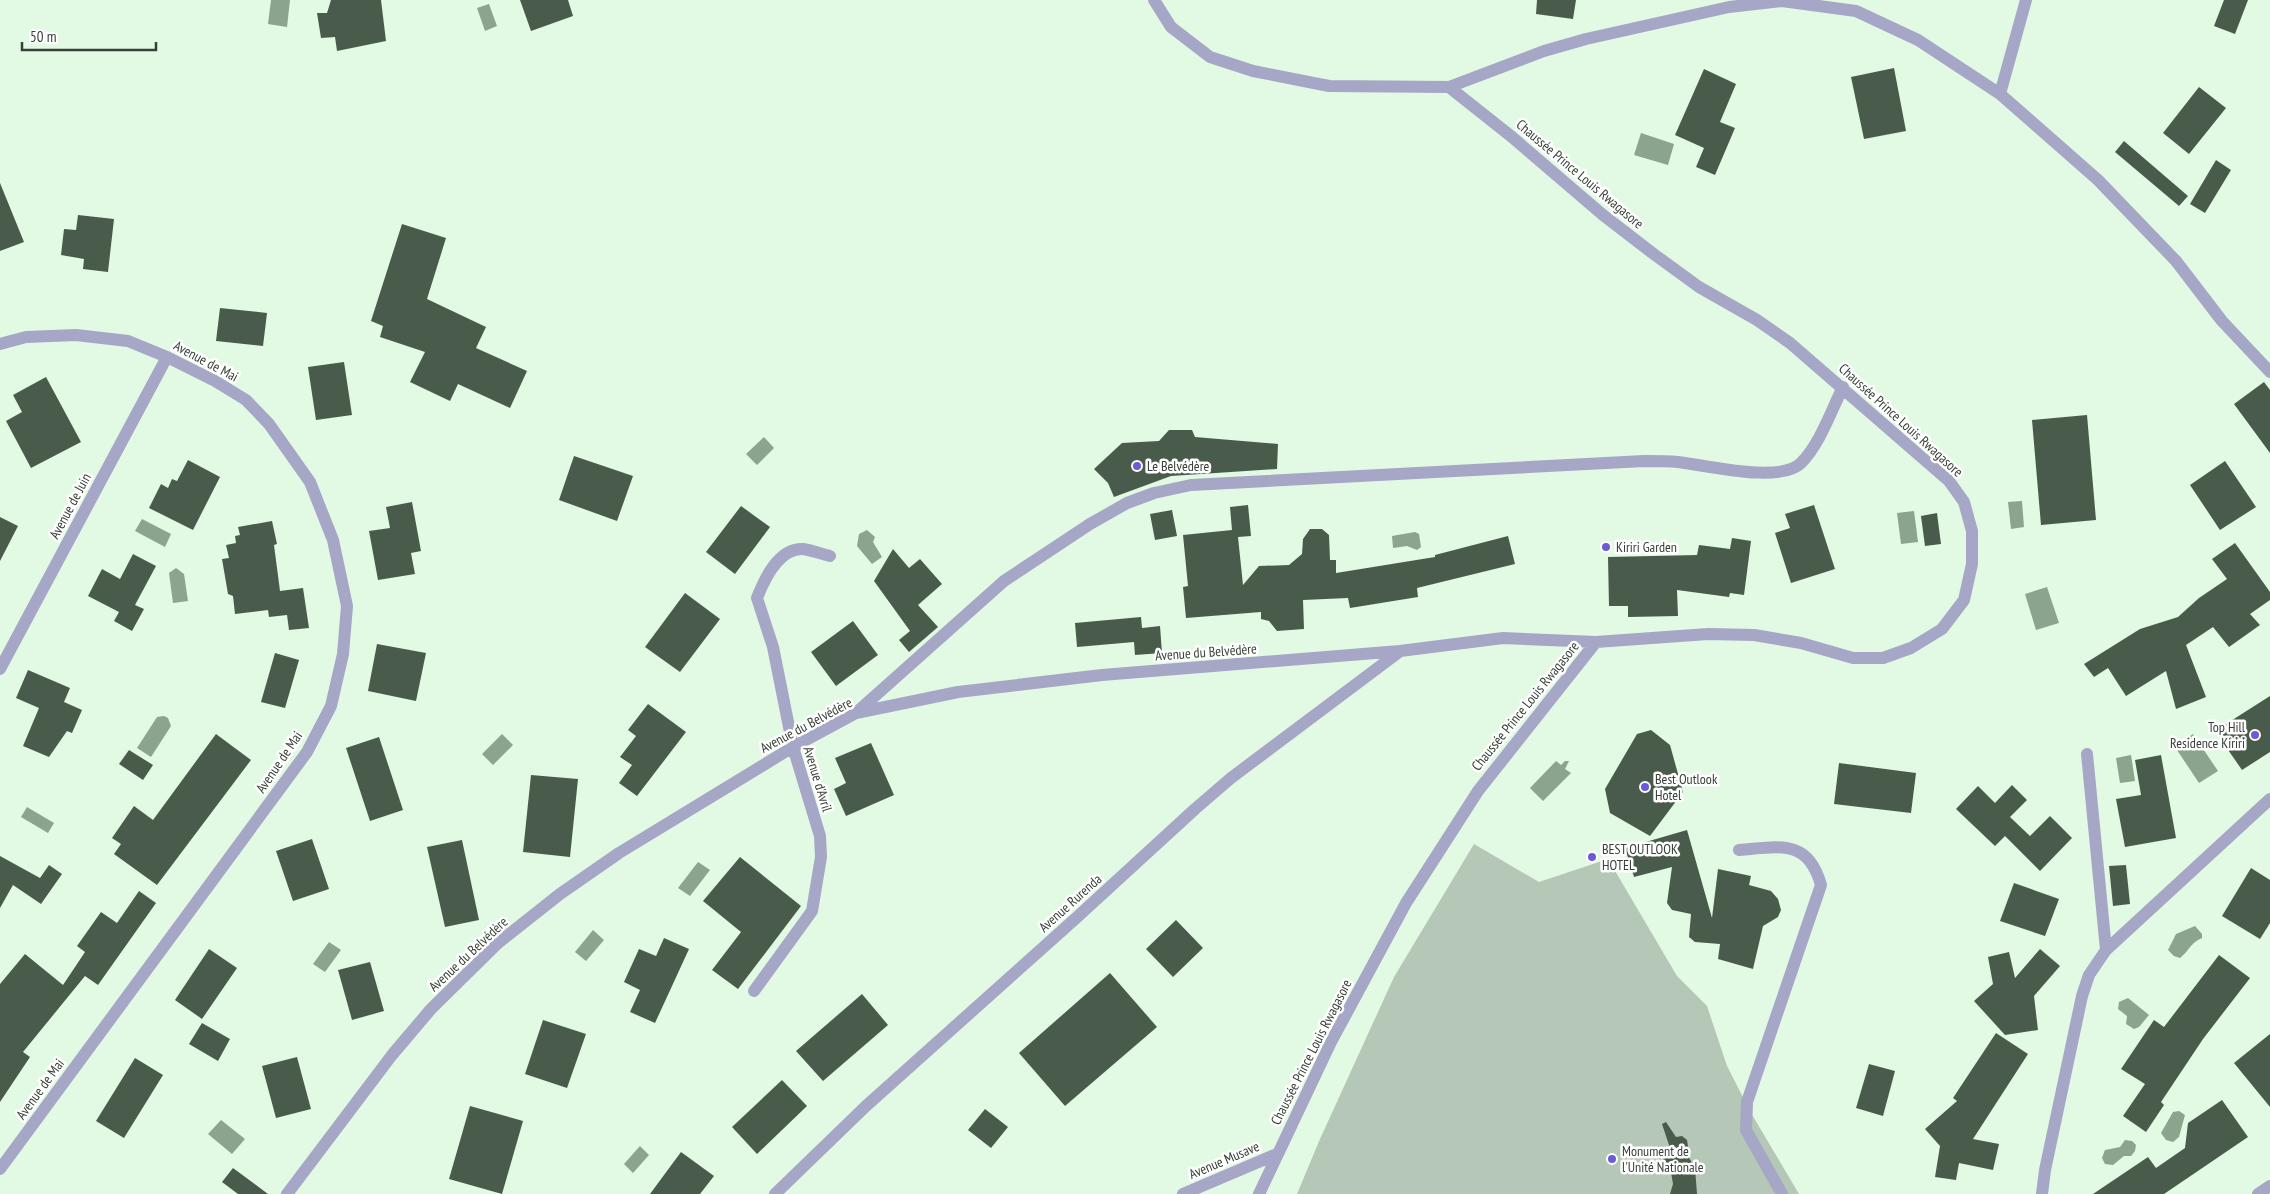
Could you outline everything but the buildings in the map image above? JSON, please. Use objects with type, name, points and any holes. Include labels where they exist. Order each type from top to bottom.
[{"type":"street","points":[[1154,0],[1171,26],[1210,57],[1253,71],[1329,86],[1448,87],[1544,51],[1586,39],[1730,7],[1782,1],[1856,11],[1918,40],[2000,94],[2098,180],[2176,261],[2222,321],[2270,372]]},
{"type":"street","points":[[2000,94],[2026,0]]},
{"type":"street","name":"Chaussée Prince Louis Rwagasore","points":[[1259,1194],[1331,1042],[1410,897],[1478,791],[1596,642],[1708,634],[1754,634],[1801,643],[1853,658],[1883,658],[1911,648],[1942,629],[1964,600],[1972,564],[1972,531],[1964,502],[1949,481],[1843,387],[1790,343],[1757,320],[1699,287],[1654,255],[1603,215],[1512,137],[1448,87]]},
{"type":"street","name":"Avenue de Mai","points":[[0,344],[26,337],[76,335],[128,342],[167,357],[215,381],[246,400],[268,424],[310,482],[334,540],[346,606],[343,654],[331,706],[307,752],[0,1169]]},
{"type":"street","name":"Avenue de Juin","points":[[0,669],[167,357]]},
{"type":"street","points":[[856,713],[1004,581],[1090,524],[1127,503],[1154,493],[1191,485],[1644,461],[1675,462],[1763,473],[1783,472],[1799,465],[1811,450],[1843,387]]},
{"type":"street","name":"Avenue d'Avril","points":[[754,991],[812,910],[819,878],[821,857],[820,836],[793,747],[773,647],[757,598],[771,569],[786,554],[802,549],[830,556]]},
{"type":"street","name":"Avenue du Belvédère","points":[[286,1194],[392,1055],[438,1002],[498,944],[560,894],[619,853],[793,747],[856,713],[958,692],[1102,675],[1400,651],[1503,638],[1596,642]]},
{"type":"street","name":"Avenue Rurenda","points":[[775,1194],[866,1106],[1075,919],[1194,809],[1231,778],[1400,651]]},
{"type":"street","points":[[2087,754],[2106,950]]},
{"type":"street","points":[[2042,1194],[2045,1170],[2082,996],[2090,975],[2106,950],[2270,799]]},
{"type":"street","points":[[1740,850],[1786,846],[1807,855],[1817,870],[1821,885],[1747,1102],[1745,1116],[1746,1130],[1782,1194]]},
{"type":"street","name":"Avenue Musave","points":[[1183,1194],[1277,1154]]},
{"type":"street","points":[[2258,1194],[2270,1186]]},
{"type":"shaded area","points":[[271,0],[290,0],[287,27],[268,24]]},
{"type":"shaded area","points":[[489,4],[497,26],[485,31],[477,8]]},
{"type":"shaded area","points":[[1641,133],[1674,144],[1668,165],[1634,155]]},
{"type":"shaded area","points":[[764,437],[774,448],[757,465],[746,454]]},
{"type":"shaded area","points":[[2022,501],[2024,527],[2011,529],[2008,502]]},
{"type":"shaded area","points":[[1914,511],[1918,542],[1901,544],[1897,513]]},
{"type":"shaded area","points":[[142,519],[171,534],[165,547],[135,531]]},
{"type":"shaded area","points":[[867,530],[875,537],[873,542],[882,557],[872,564],[857,546],[859,534]]},
{"type":"shaded area","points":[[1415,532],[1419,534],[1421,547],[1417,550],[1407,546],[1393,548],[1392,536]]},
{"type":"shaded area","points":[[176,568],[184,574],[188,601],[173,603],[169,573]]},
{"type":"shaded area","points":[[2047,587],[2059,623],[2036,630],[2025,594]]},
{"type":"shaded area","points":[[164,716],[168,718],[171,726],[151,757],[137,748],[157,717]]},
{"type":"shaded area","points":[[502,734],[513,745],[493,765],[482,754]]},
{"type":"shaded area","points":[[2193,734],[2218,771],[2199,783],[2175,747]]},
{"type":"shaded area","points":[[2131,755],[2135,781],[2120,783],[2116,758]]},
{"type":"shaded area","points":[[1556,761],[1561,765],[1565,761],[1569,761],[1565,769],[1571,773],[1543,801],[1530,788]]},
{"type":"shaded area","points":[[27,807],[54,823],[48,833],[21,817]]},
{"type":"shaded area","points":[[1474,844],[1539,882],[1608,859],[1677,976],[1707,1006],[1727,1066],[1751,1113],[1799,1194],[1297,1194],[1394,977]]},
{"type":"shaded area","points":[[698,862],[710,870],[690,896],[678,888]]},
{"type":"shaded area","points":[[2195,926],[2202,934],[2202,938],[2195,942],[2180,958],[2174,956],[2168,950],[2176,934]]},
{"type":"shaded area","points":[[593,930],[604,940],[586,961],[575,952]]},
{"type":"shaded area","points":[[329,942],[341,950],[325,972],[313,964]]},
{"type":"shaded area","points":[[2128,998],[2149,1015],[2139,1027],[2134,1029],[2126,1024],[2127,1016],[2118,1009],[2119,1002]]},
{"type":"shaded area","points":[[2179,1111],[2185,1115],[2179,1137],[2173,1142],[2166,1140],[2161,1133],[2173,1112]]},
{"type":"shaded area","points":[[221,1120],[245,1139],[232,1154],[208,1134]]},
{"type":"shaded area","points":[[2125,1140],[2132,1141],[2136,1145],[2135,1151],[2131,1156],[2124,1156],[2113,1165],[2105,1164],[2102,1158],[2105,1150],[2120,1147]]},
{"type":"shaded area","points":[[640,1146],[649,1155],[633,1173],[624,1164]]},
{"type":"place","name":"Le Belvédère","points":[[1137,466]]},
{"type":"place","name":"Kiriri Garden","points":[[1606,547]]},
{"type":"place","name":"Top Hill Residence Kiriri","points":[[2255,735]]},
{"type":"place","name":"Best Outlook Hotel","points":[[1645,787]]},
{"type":"place","name":"BEST OUTLOOK HOTEL","points":[[1592,857]]},
{"type":"place","name":"Monument de l'Unité Nationale","points":[[1612,1159]]}]
